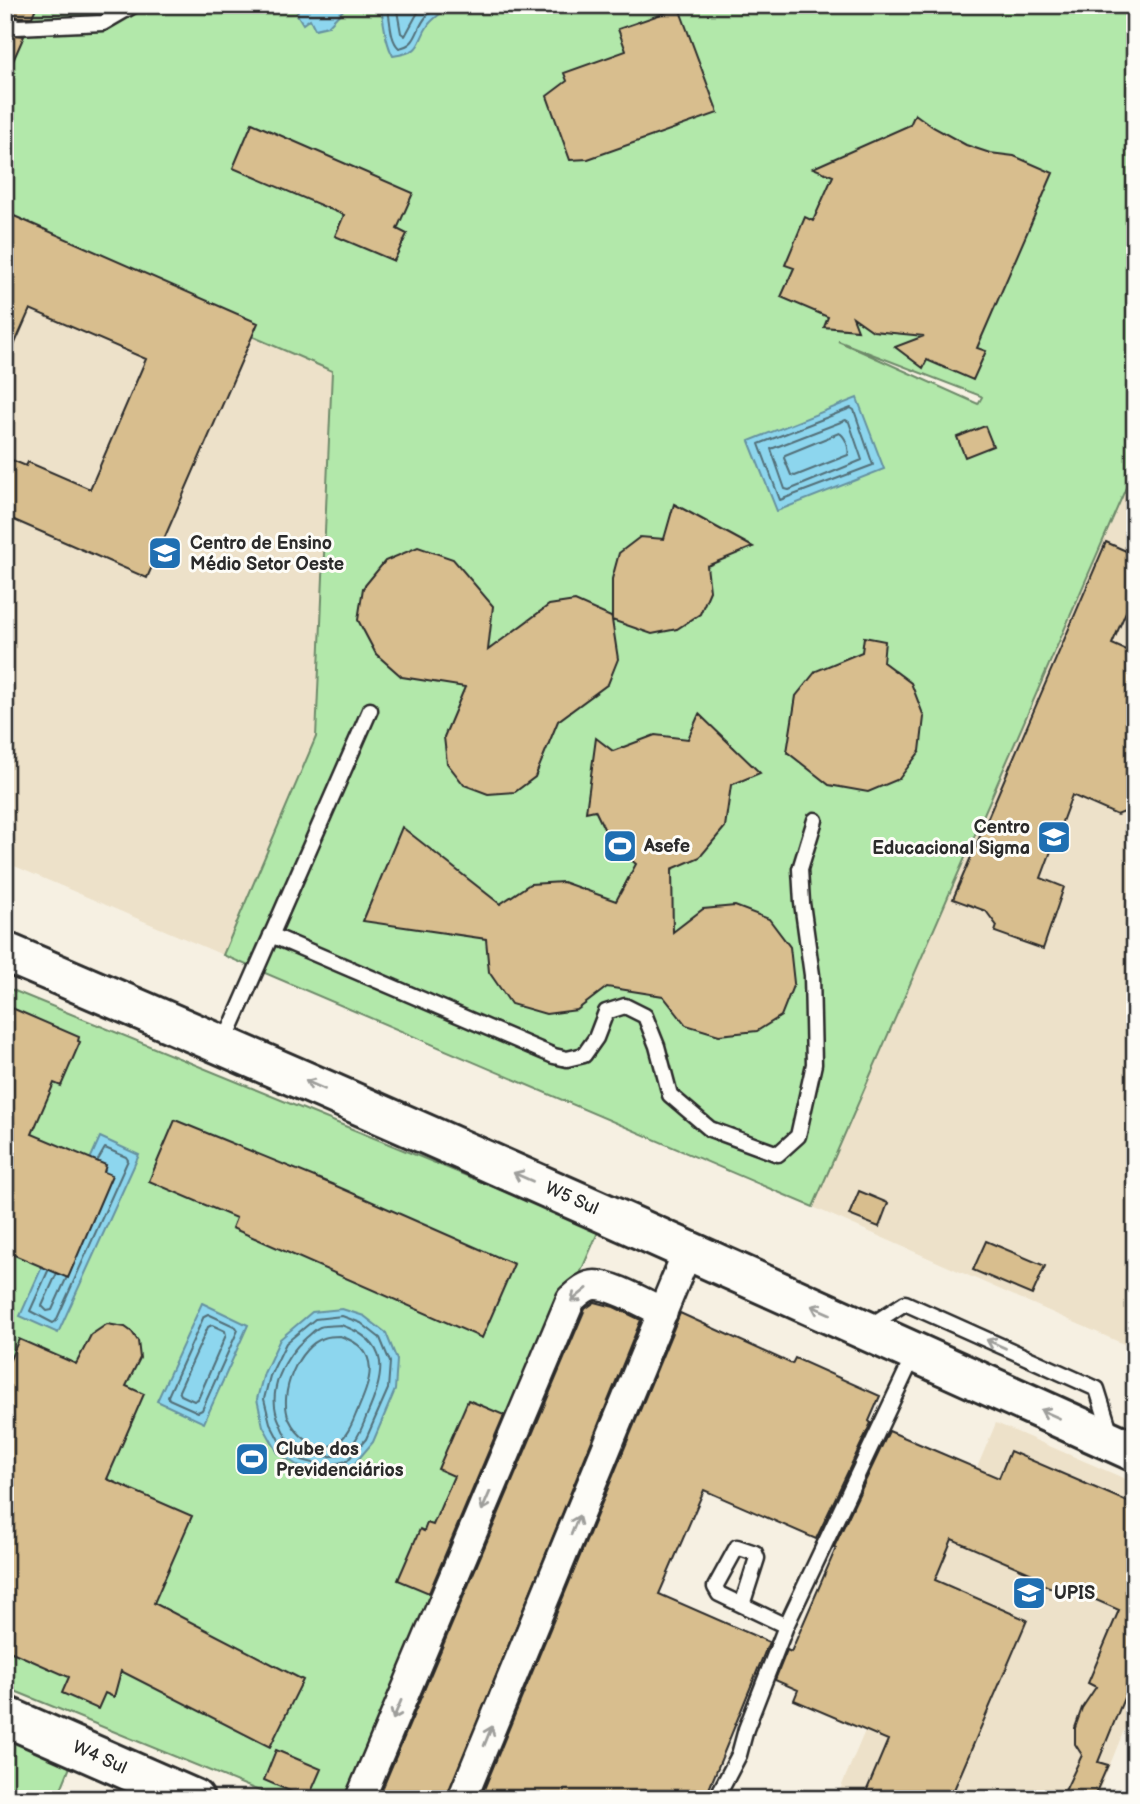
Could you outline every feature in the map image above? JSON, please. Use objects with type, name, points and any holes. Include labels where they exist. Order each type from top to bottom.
[{"type":"main road","name":"W5 Sul","points":[[5,952],[688,1250],[1124,1447]]},
{"type":"main road","name":"W4 Sul","points":[[5,1716],[194,1799]]},
{"type":"street","points":[[462,1799],[688,1250]]},
{"type":"street","points":[[360,1799],[571,1299],[594,1285],[614,1290],[663,1312]]},
{"type":"lane","points":[[5,22],[17,27],[103,23],[134,5]]},
{"type":"lane","points":[[223,1045],[370,710]]},
{"type":"lane","points":[[271,935],[554,1056],[567,1059],[584,1055],[596,1038],[606,1012],[625,1006],[645,1016],[657,1046],[670,1095],[710,1129],[778,1154],[798,1136],[814,1064],[812,975],[800,869],[815,820]]},
{"type":"lane","points":[[864,1329],[905,1303],[1061,1373],[1097,1390],[1124,1447]]},
{"type":"lane","points":[[716,1799],[739,1755],[746,1729],[786,1626],[915,1353]]},
{"type":"lane","points":[[742,1605],[786,1626]]},
{"type":"shaded area","name":"Centro de Ensino Médio Setor Oeste","points":[[5,229],[332,370],[316,737],[223,955],[5,862]]},
{"type":"shaded area","name":"Centro Educacional Sigma","points":[[1135,467],[1135,1349],[813,1207]]},
{"type":"shaded area","name":"UPIS","points":[[996,1423],[1135,1483],[1135,1703],[1096,1799],[836,1799]]},
{"type":"green space","points":[[9,5],[1135,5],[1135,467],[813,1207],[223,955],[316,737],[332,371],[5,229],[5,14]],"holes":[[[838,341],[981,396],[978,404]]]},
{"type":"green space","name":"Clube dos Previdenciários","points":[[5,987],[599,1230],[351,1799],[279,1799],[5,1687]]},
{"type":"green space","points":[[5,1733],[72,1762],[57,1799],[5,1799]]},
{"type":"water","points":[[296,5],[348,5],[328,26],[315,29],[310,19],[303,24]]},
{"type":"water","points":[[380,5],[451,5],[429,24],[415,49],[393,56],[386,38]]},
{"type":"water","points":[[857,398],[884,469],[777,511],[749,441]]},
{"type":"water","points":[[100,1137],[139,1155],[58,1333],[20,1316]]},
{"type":"water","points":[[202,1303],[248,1325],[204,1423],[157,1401]]},
{"type":"water","points":[[342,1309],[364,1316],[386,1333],[397,1360],[395,1390],[373,1442],[351,1468],[325,1473],[300,1467],[278,1453],[263,1426],[257,1399],[264,1373],[280,1339],[312,1312]]},
{"type":"building","points":[[5,5],[37,5],[32,17],[19,17],[5,13]]},
{"type":"building","points":[[679,8],[718,113],[588,159],[570,160],[547,96],[567,81],[564,73],[626,51],[618,29]]},
{"type":"building","points":[[5,33],[24,36],[5,79]]},
{"type":"building","points":[[915,114],[966,145],[990,153],[1014,156],[1053,173],[977,348],[986,351],[973,380],[927,360],[923,368],[895,347],[924,336],[873,331],[853,317],[858,330],[824,327],[828,317],[781,297],[794,268],[785,265],[805,217],[813,221],[833,176],[813,168],[910,125]]},
{"type":"building","points":[[252,123],[413,193],[397,229],[407,234],[394,261],[335,236],[344,215],[233,168]]},
{"type":"building","points":[[5,212],[258,323],[147,578],[5,516],[5,457],[26,466],[28,462],[90,489],[146,359],[30,309],[5,366]]},
{"type":"building","points":[[985,426],[993,446],[965,457],[957,437]]},
{"type":"building","points":[[674,504],[753,547],[707,566],[710,591],[700,614],[677,629],[652,634],[612,620],[618,659],[608,684],[558,721],[535,777],[515,792],[488,794],[464,785],[447,763],[444,737],[465,687],[402,677],[376,654],[358,620],[363,588],[385,561],[418,547],[453,559],[493,606],[488,650],[549,605],[575,601],[612,619],[612,579],[619,553],[640,537],[664,539]]},
{"type":"building","points":[[1106,542],[1135,555],[1135,591],[1112,644],[1135,654],[1135,808],[1117,815],[1072,795],[1041,878],[1064,887],[1043,949],[995,932],[997,926],[986,911],[953,899]]},
{"type":"building","points":[[864,637],[885,641],[883,662],[911,683],[924,717],[920,751],[899,779],[868,792],[829,785],[787,752],[796,696],[816,671],[862,652]]},
{"type":"building","points":[[699,714],[760,773],[731,785],[725,827],[700,857],[672,869],[673,932],[703,909],[735,906],[769,919],[790,947],[794,983],[781,1016],[757,1031],[719,1035],[686,1025],[663,996],[607,987],[577,1010],[546,1014],[511,1004],[489,972],[486,939],[363,921],[402,827],[500,904],[530,884],[563,882],[616,901],[636,864],[611,843],[595,810],[586,812],[596,738],[613,751],[655,735],[688,739]]},
{"type":"building","points":[[5,1005],[79,1037],[80,1042],[61,1086],[54,1083],[32,1134],[106,1165],[104,1172],[112,1175],[68,1278],[5,1251]]},
{"type":"building","points":[[175,1120],[334,1185],[514,1264],[482,1338],[232,1228],[236,1218],[149,1181]]},
{"type":"building","points":[[859,1191],[888,1203],[879,1227],[849,1215]]},
{"type":"building","points":[[986,1241],[1045,1266],[1032,1295],[973,1270]]},
{"type":"building","points":[[595,1302],[614,1307],[641,1320],[446,1799],[378,1799],[585,1309]]},
{"type":"building","points":[[680,1313],[792,1364],[795,1358],[880,1396],[869,1421],[871,1423],[816,1539],[704,1490],[659,1594],[769,1642],[705,1799],[480,1799]]},
{"type":"building","points":[[107,1324],[125,1327],[138,1341],[140,1358],[126,1386],[144,1394],[107,1479],[192,1516],[154,1603],[303,1680],[270,1747],[121,1671],[114,1697],[105,1693],[98,1709],[62,1693],[69,1677],[5,1649],[5,1371],[19,1339],[76,1364],[91,1335]]},
{"type":"building","points":[[468,1400],[504,1415],[429,1593],[398,1580],[420,1529],[424,1531],[427,1523],[433,1525],[454,1476],[438,1469]]},
{"type":"building","points":[[889,1431],[999,1478],[1010,1451],[1135,1505],[1135,1671],[1098,1762],[1108,1765],[1093,1799],[1076,1799],[1064,1793],[1082,1755],[1075,1744],[1075,1728],[1082,1708],[1096,1687],[1088,1683],[1119,1610],[1069,1588],[1066,1594],[1042,1584],[1037,1576],[952,1539],[935,1580],[1027,1620],[950,1799],[863,1799],[888,1740],[794,1700],[798,1690],[775,1680],[787,1650],[791,1652],[836,1548],[834,1547]]},
{"type":"building","points":[[276,1750],[321,1769],[308,1799],[264,1780]]},
{"type":"place","name":"Centro de Ensino Médio Setor Oeste","points":[[165,553]]},
{"type":"place","name":"Centro Educacional Sigma","points":[[1054,837]]},
{"type":"place","name":"Asefe","points":[[620,846]]},
{"type":"place","name":"Clube dos Previdenciários","points":[[252,1459]]},
{"type":"place","name":"UPIS","points":[[1029,1593]]}]
